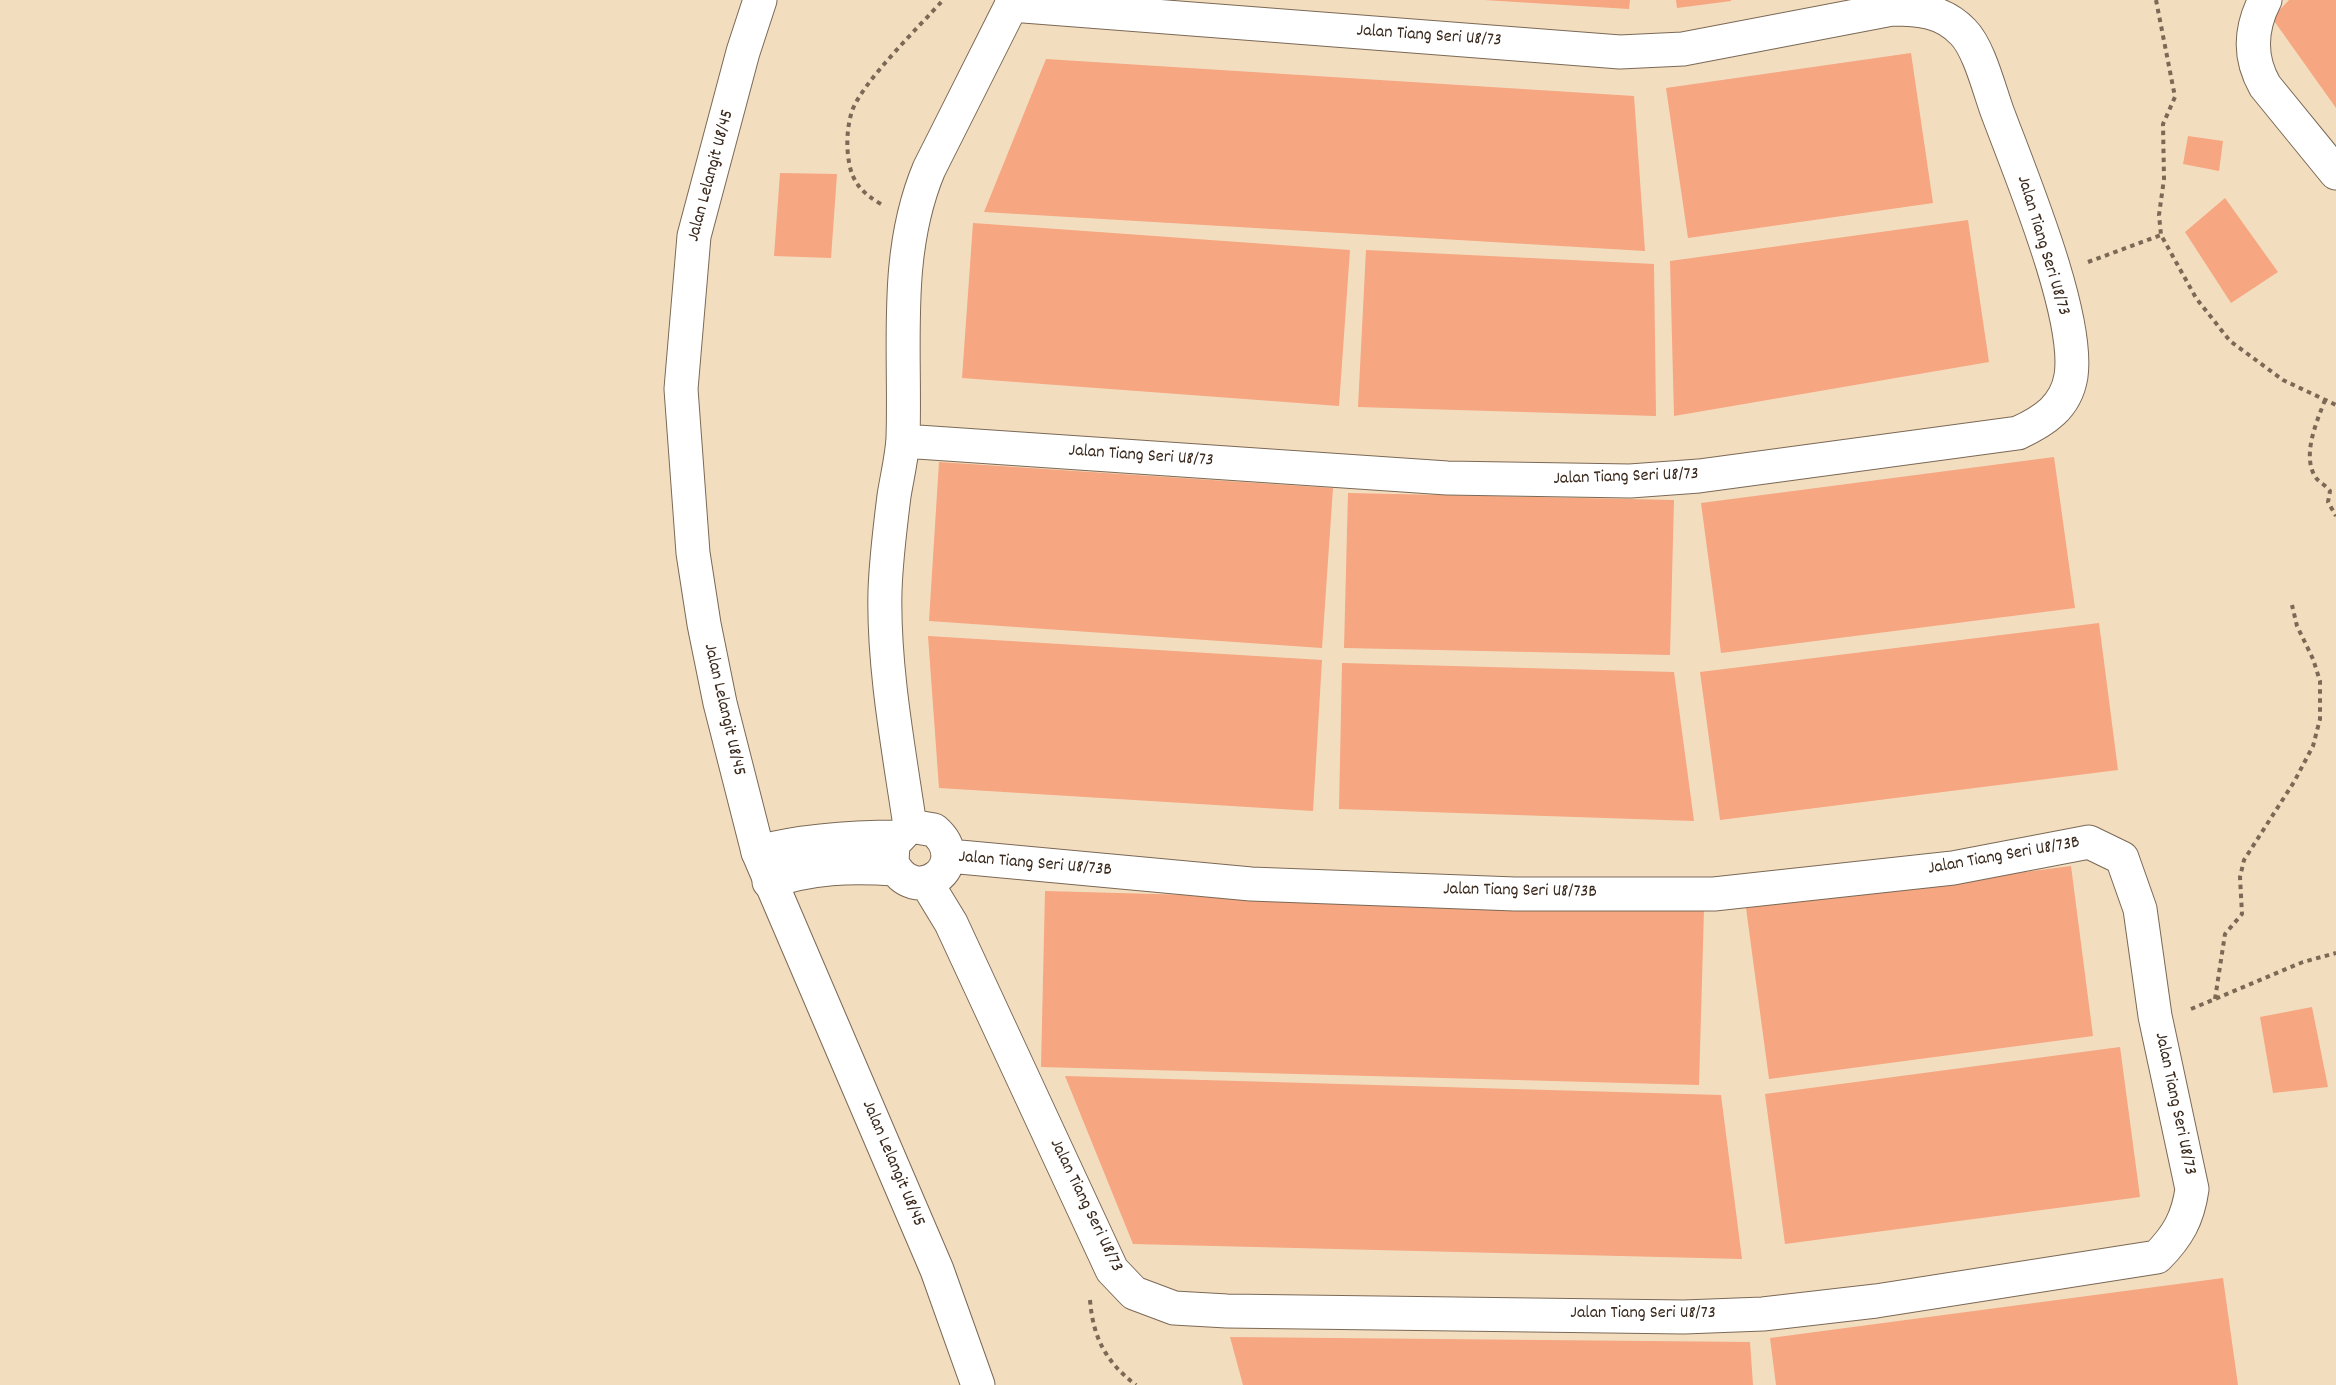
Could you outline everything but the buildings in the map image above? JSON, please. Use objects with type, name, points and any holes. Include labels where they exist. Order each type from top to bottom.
[{"type":"street","name":"Jalan Lelangit U8/45","points":[[760,0],[743,52],[694,236],[681,389],[693,553],[704,624],[720,703],[758,852],[932,1259],[978,1385]]},
{"type":"street","points":[[2265,0],[2255,25],[2252,41],[2257,72],[2265,86],[2336,173]]},
{"type":"street","name":"Jalan Tiang Seri U8/73","points":[[903,441],[1447,478],[1630,481],[1699,476],[2018,433],[2054,412],[2065,396],[2071,377],[2072,354],[2055,275],[1975,53],[1965,34],[1937,14],[1915,9],[1892,9],[1683,49],[1620,52],[1013,3],[929,169],[911,219],[905,268],[903,441],[889,530],[885,592],[886,634],[904,831]]},
{"type":"street","name":"Jalan Tiang Seri U8/73B","points":[[758,852],[800,842],[934,830],[947,846],[949,856],[938,878],[926,882]]},
{"type":"street","points":[[904,831],[892,852],[896,869],[904,878],[914,883],[926,882]]},
{"type":"street","name":"Jalan Tiang Seri U8/73B","points":[[949,856],[1251,884],[1515,894],[1714,894],[1953,868],[2089,842]]},
{"type":"street","name":"Jalan Tiang Seri U8/73","points":[[926,882],[951,923],[1112,1270],[1134,1293],[1174,1308],[1227,1311],[1684,1317],[1763,1314],[1876,1301],[2157,1257],[2173,1241],[2185,1222],[2192,1189],[2155,1016],[2140,909],[2122,858],[2089,842]]},
{"type":"street","points":[[769,882],[811,870],[836,867],[896,869]]},
{"type":"path","points":[[911,219],[877,202],[860,189],[850,171],[846,150],[848,130],[852,111],[864,89],[943,0]]},
{"type":"path","points":[[2156,0],[2175,97],[2163,124],[2164,180],[2159,215],[2161,235],[2196,298],[2230,340],[2283,380],[2336,405]]},
{"type":"path","points":[[2055,275],[2161,235]]},
{"type":"path","points":[[2325,400],[2310,439],[2311,459],[2316,478],[2330,491],[2336,493]]},
{"type":"path","points":[[2330,491],[2328,501],[2336,516]]},
{"type":"path","points":[[2215,999],[2225,934],[2242,914],[2240,877],[2244,860],[2294,783],[2313,746],[2320,719],[2320,681],[2313,658],[2297,626],[2292,605]]},
{"type":"path","points":[[2155,1016],[2188,1010],[2303,962],[2336,953]]},
{"type":"path","points":[[1090,1297],[1097,1340],[1108,1361],[1136,1385]]}]
